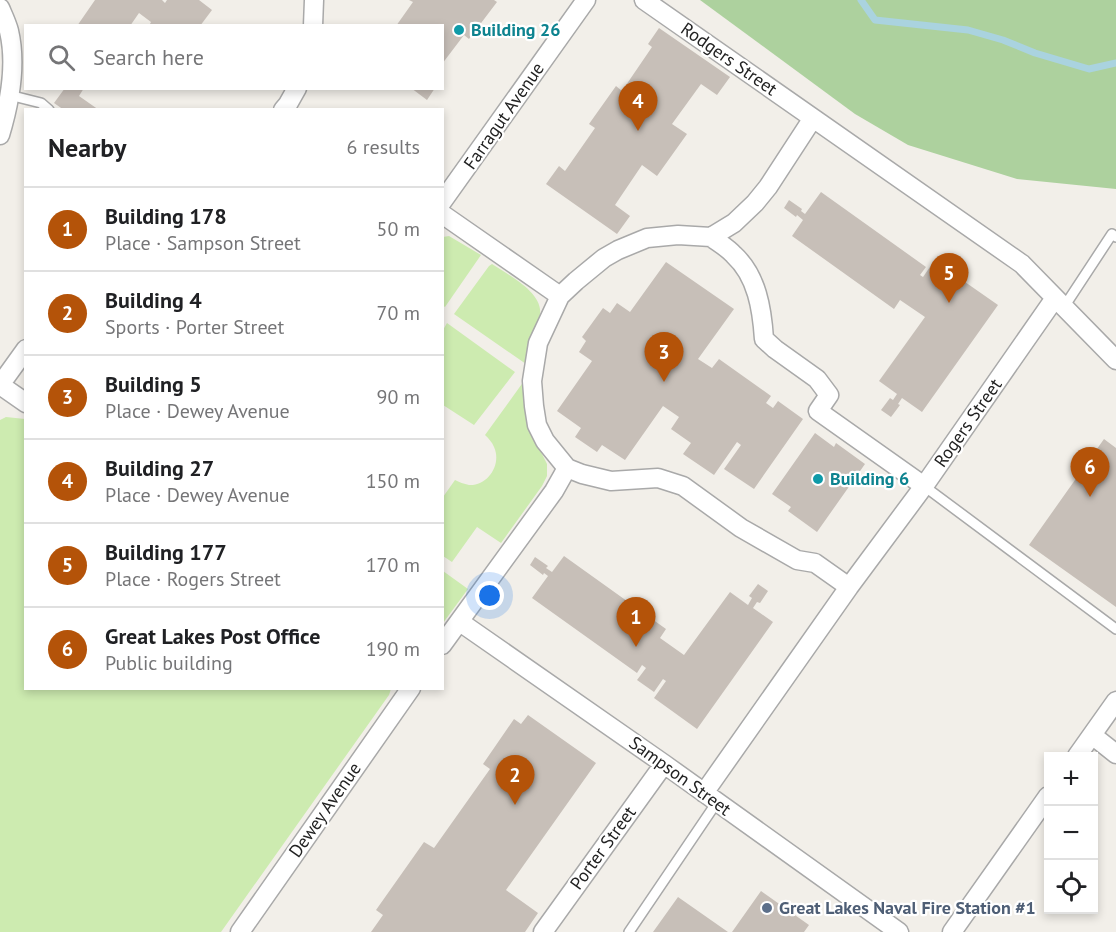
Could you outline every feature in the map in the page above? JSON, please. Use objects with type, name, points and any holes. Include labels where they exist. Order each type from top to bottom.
[{"type":"street","points":[[313,24],[314,0]]},
{"type":"street","name":"Farragut Avenue","points":[[444,199],[586,0]]},
{"type":"street","name":"Rodgers Street","points":[[644,0],[813,118]]},
{"type":"street","points":[[0,8],[9,30],[12,61],[9,105],[0,135]]},
{"type":"street","points":[[711,237],[734,223],[756,203],[813,118],[1022,264],[1116,360]]},
{"type":"street","points":[[444,215],[560,296]]},
{"type":"street","points":[[849,587],[815,563],[797,560],[741,528],[683,486],[658,478],[611,481],[567,468],[545,441],[537,424],[532,381],[538,343],[560,296],[604,258],[647,238],[678,235],[711,237],[735,255],[748,271],[757,292],[763,317],[764,339],[818,379],[829,395],[818,411],[924,486]]},
{"type":"street","name":"Rogers Street","points":[[711,798],[849,587],[1059,302]]},
{"type":"street","points":[[24,353],[0,384],[24,402]]},
{"type":"street","points":[[444,642],[554,491],[567,468]]},
{"type":"street","name":"Sampson Street","points":[[460,622],[899,932]]},
{"type":"street","name":"Dewey Avenue","points":[[240,932],[410,690]]},
{"type":"street","points":[[1080,752],[1116,701]]},
{"type":"street","points":[[1092,735],[1116,754]]},
{"type":"street","name":"Porter Street","points":[[543,932],[664,764]]},
{"type":"street","points":[[952,932],[1044,802]]},
{"type":"lane","points":[[9,94],[41,103],[47,108]]},
{"type":"lane","points":[[1059,302],[1112,234],[1116,237]]},
{"type":"lane","points":[[924,486],[1116,628]]},
{"type":"lane","points":[[628,932],[711,798]]},
{"type":"green space","points":[[700,0],[1116,0],[1116,189],[1017,179],[908,145],[855,114]]},
{"type":"green space","points":[[449,236],[481,255],[445,307],[444,306],[444,237]]},
{"type":"green space","points":[[492,264],[530,291],[539,306],[539,319],[532,336],[526,364],[454,314]]},
{"type":"green space","points":[[447,323],[515,372],[474,425],[444,406],[444,328]]},
{"type":"green space","points":[[524,381],[533,436],[547,464],[547,476],[501,543],[477,527],[452,562],[444,557],[444,496],[455,480],[469,485],[476,484],[492,473],[496,454],[485,435]]},
{"type":"green space","points":[[6,417],[24,419],[24,690],[391,690],[221,932],[0,932],[0,420]]},
{"type":"green space","points":[[444,572],[468,589],[444,622]]},
{"type":"building","points":[[95,0],[162,0],[165,3],[167,0],[199,0],[212,10],[202,24],[150,24],[151,22],[139,13],[131,24],[78,24]]},
{"type":"building","name":"Building 26","points":[[409,0],[494,0],[497,2],[469,39],[464,35],[444,61],[444,24],[397,24],[413,2]]},
{"type":"building","points":[[659,28],[730,77],[717,95],[701,84],[672,124],[687,134],[657,176],[642,165],[615,205],[630,216],[617,234],[546,184],[559,166],[565,171],[595,128],[589,124],[616,86],[622,91],[652,47],[648,44]]},
{"type":"building","points":[[64,90],[83,90],[79,96],[96,108],[61,108],[54,103]]},
{"type":"building","points":[[414,90],[434,90],[427,100]]},
{"type":"building","points":[[821,192],[926,267],[920,275],[923,277],[932,264],[949,276],[940,289],[943,291],[955,275],[998,305],[922,412],[902,398],[891,417],[881,410],[890,398],[893,400],[897,394],[879,381],[925,317],[900,300],[894,309],[792,236],[803,220],[784,208],[789,200],[805,214]]},
{"type":"building","points":[[666,262],[734,309],[698,359],[712,368],[719,359],[771,396],[766,403],[773,408],[778,401],[803,419],[754,489],[724,469],[741,445],[737,442],[714,475],[683,454],[691,443],[671,429],[679,417],[663,406],[625,460],[602,445],[597,452],[575,437],[581,428],[557,411],[592,361],[579,352],[586,341],[582,337],[603,308],[610,313],[617,303],[630,312]]},
{"type":"building","name":"Building 6","points":[[815,433],[834,447],[836,443],[865,464],[817,532],[788,511],[791,507],[772,494]]},
{"type":"building","points":[[1104,439],[1116,448],[1116,607],[1029,545]]},
{"type":"building","points":[[564,556],[666,629],[660,638],[684,655],[730,592],[748,605],[752,598],[749,596],[758,584],[768,591],[760,603],[757,602],[753,608],[773,622],[697,729],[654,698],[666,681],[663,679],[654,692],[637,680],[646,668],[642,665],[637,673],[532,598],[548,576],[530,565],[535,557],[548,566],[546,568],[552,572]]},
{"type":"building","points":[[528,715],[596,763],[506,890],[538,913],[525,932],[371,932],[383,915],[376,910],[424,842],[434,848],[490,769],[483,764],[514,719],[521,724]]},
{"type":"building","name":"Great Lakes Naval Fire Station #1","points":[[761,891],[809,925],[804,932],[732,932]]},
{"type":"building","name":"Great Lakes Naval Fire Station #1","points":[[678,897],[728,932],[653,932]]},
{"type":"waterway","points":[[861,0],[875,20],[968,30],[1089,69],[1116,63]]},
{"type":"place","name":"Building 26","points":[[459,30]]},
{"type":"place","name":"Building 27","points":[[638,131]]},
{"type":"place","name":"Building 177","points":[[949,303]]},
{"type":"place","name":"Building 5","points":[[664,382]]},
{"type":"place","name":"Building 6","points":[[818,479]]},
{"type":"place","name":"Great Lakes Post Office","points":[[1090,497]]},
{"type":"place","name":"Building 178","points":[[636,647]]},
{"type":"place","name":"Building 4","points":[[515,805]]},
{"type":"place","name":"Great Lakes Naval Fire Station #1","points":[[767,908]]}]
